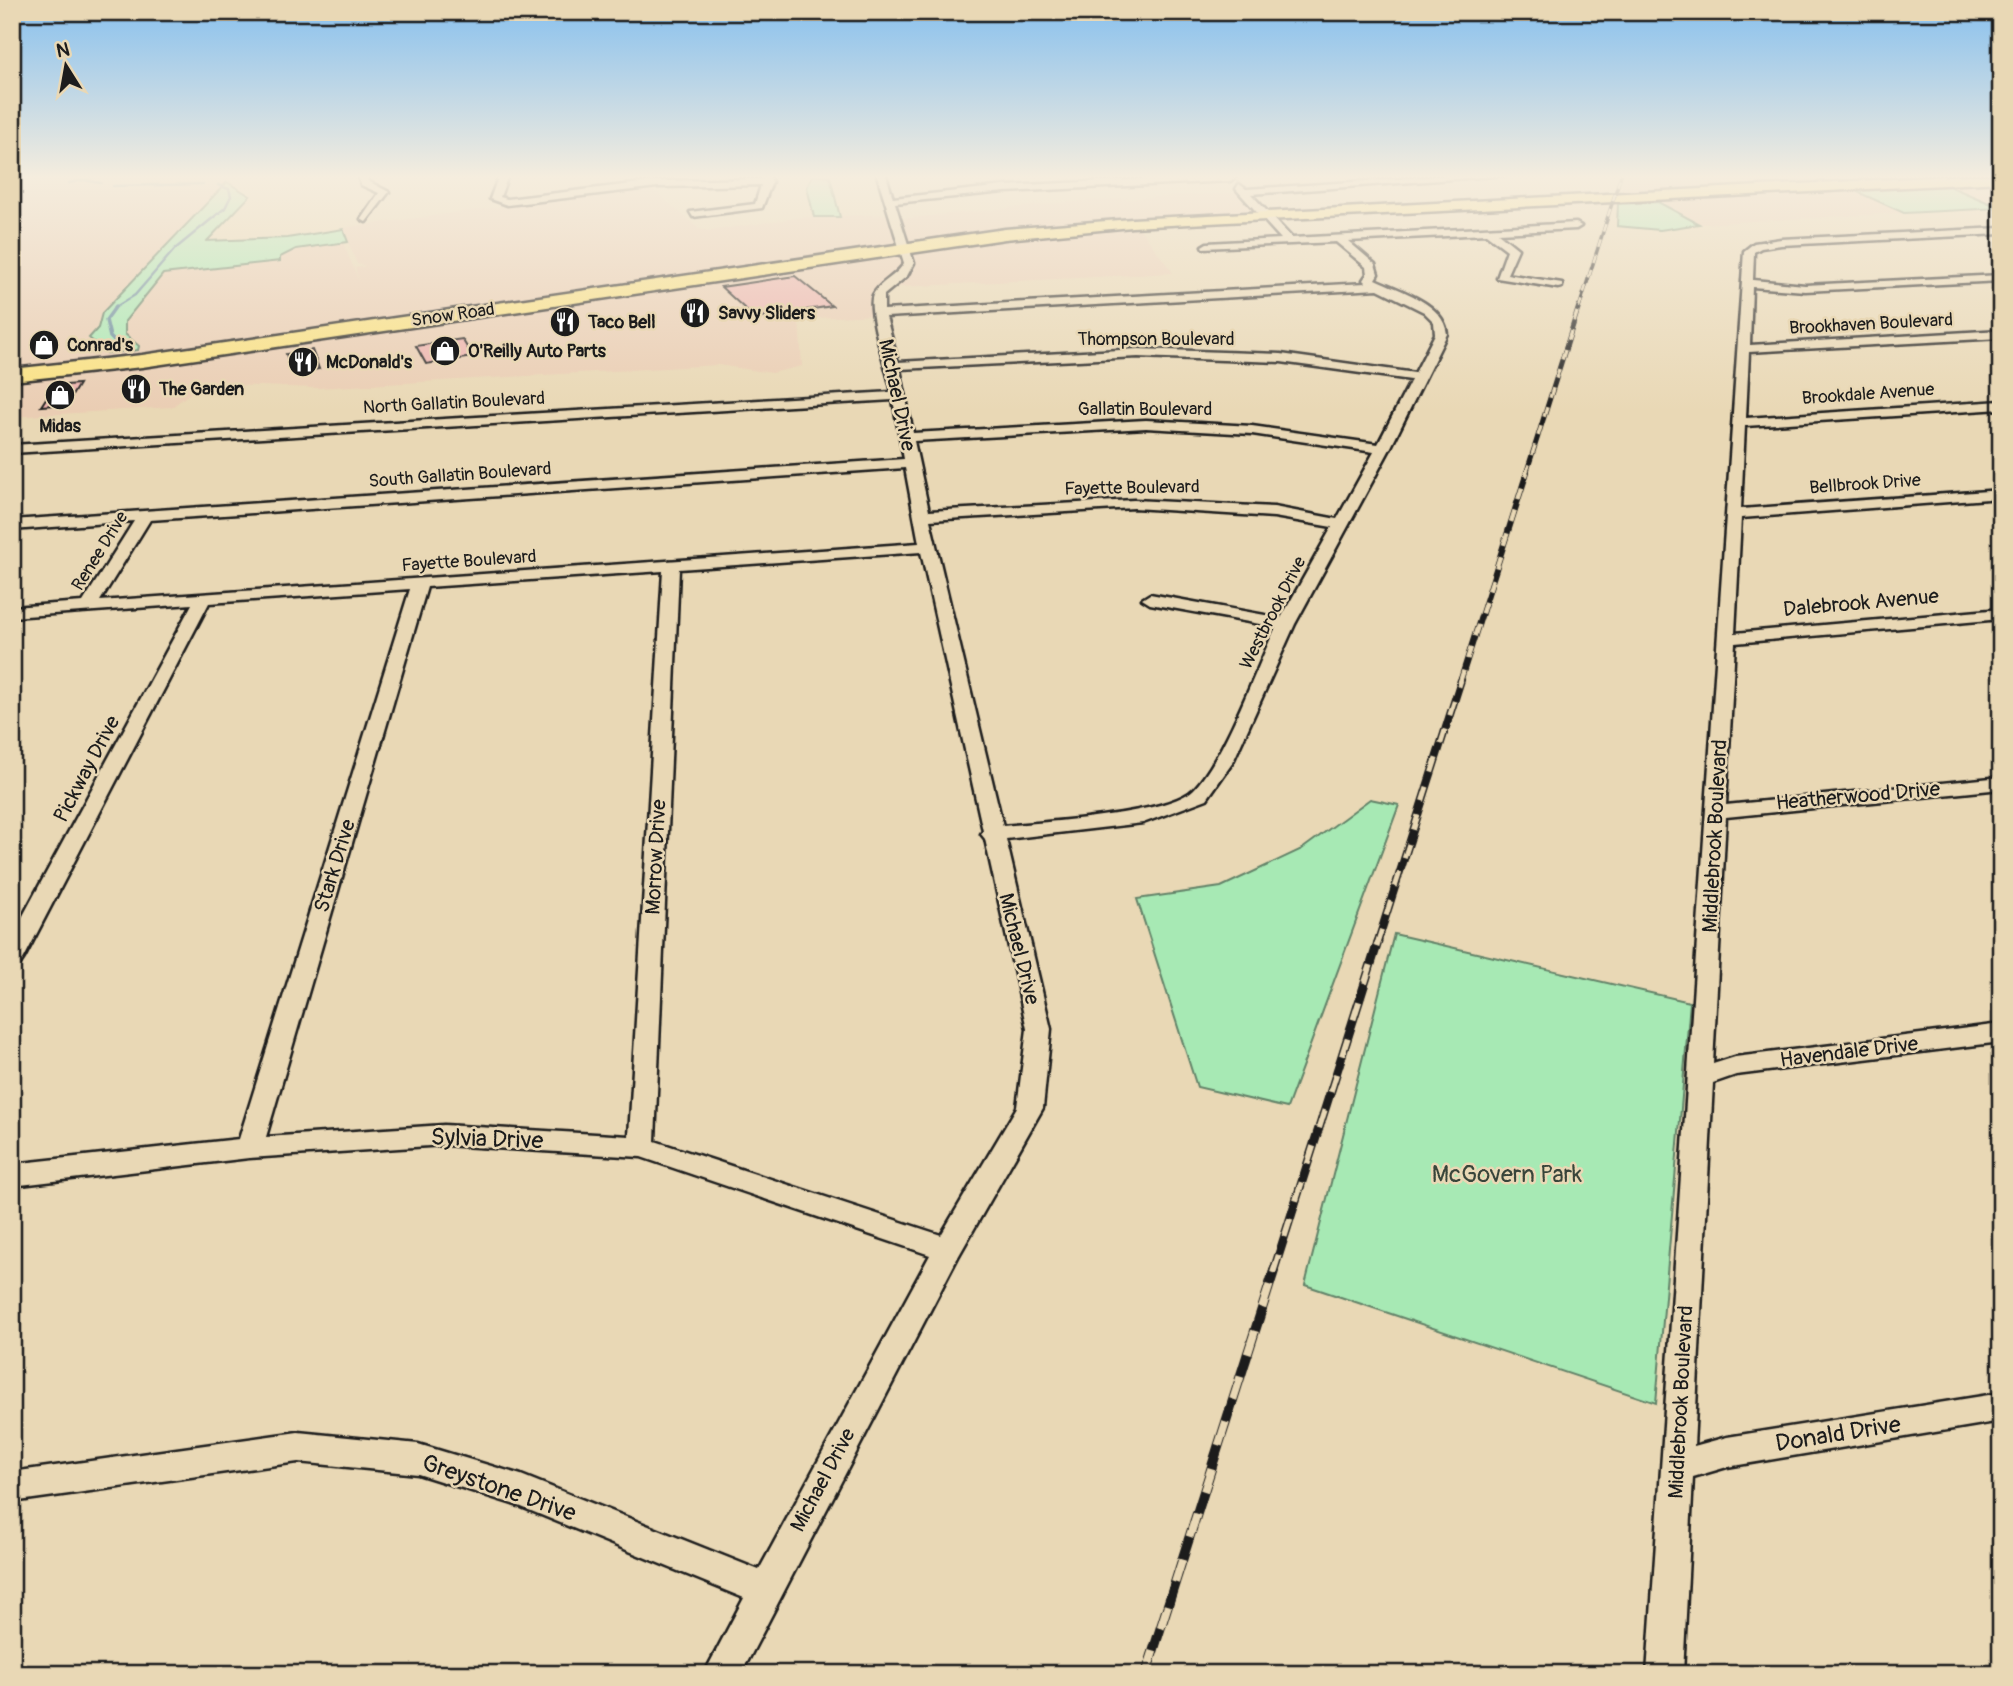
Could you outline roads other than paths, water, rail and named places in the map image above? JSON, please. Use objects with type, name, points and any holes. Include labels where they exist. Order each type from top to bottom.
[{"type":"main road","name":"Snow Road","points":[[12,374],[142,361],[860,254]]},
{"type":"street","name":"Michael Drive","points":[[722,1674],[948,1249],[1030,1108],[1039,1029],[991,834],[905,438],[893,366],[879,314],[879,294],[907,268],[907,254]]},
{"type":"street","points":[[1356,254],[1371,266],[1373,274],[1368,280],[1379,286]]},
{"type":"street","points":[[1511,254],[1500,276],[1558,285]]},
{"type":"street","name":"Middlebrook Boulevard","points":[[1665,1674],[1749,254]]},
{"type":"street","points":[[1747,283],[1805,288],[2001,278]]},
{"type":"street","points":[[879,314],[1379,286]]},
{"type":"street","name":"Westbrook Drive","points":[[991,834],[1143,817],[1200,794],[1223,762],[1286,624],[1383,449],[1441,334],[1440,321],[1428,310],[1379,286]]},
{"type":"street","name":"Brookhaven Boulevard","points":[[1743,349],[2001,334]]},
{"type":"street","name":"Thompson Boulevard","points":[[893,366],[1139,353],[1281,358],[1418,377]]},
{"type":"street","name":"North Gallatin Boulevard","points":[[12,449],[897,396]]},
{"type":"street","name":"Brookdale Avenue","points":[[1739,422],[2001,405]]},
{"type":"street","name":"Gallatin Boulevard","points":[[905,438],[1146,424],[1252,430],[1383,449]]},
{"type":"street","name":"South Gallatin Boulevard","points":[[12,525],[911,463]]},
{"type":"street","name":"Bellbrook Drive","points":[[1733,514],[2001,494]]},
{"type":"street","name":"Fayette Boulevard","points":[[922,516],[1134,504],[1261,511],[1341,524]]},
{"type":"street","name":"Renee Drive","points":[[88,607],[145,516]]},
{"type":"street","name":"Fayette Boulevard","points":[[12,612],[202,601],[928,547]]},
{"type":"street","name":"Morrow Drive","points":[[642,1147],[671,567]]},
{"type":"street","name":"Stark Drive","points":[[249,1148],[420,583]]},
{"type":"street","points":[[1150,599],[1286,624]]},
{"type":"street","name":"Pickway Drive","points":[[12,958],[202,601]]},
{"type":"street","name":"Dalebrook Avenue","points":[[1726,639],[2001,614]]},
{"type":"street","name":"Heatherwood Drive","points":[[1715,813],[1747,807],[2001,783]]},
{"type":"street","name":"Havendale Drive","points":[[1699,1078],[1735,1066],[2001,1034]]},
{"type":"street","name":"Sylvia Drive","points":[[12,1175],[249,1148],[444,1135],[642,1147],[948,1249]]},
{"type":"street","name":"Donald Drive","points":[[1677,1466],[1727,1452],[2001,1407]]},
{"type":"street","name":"Greystone Drive","points":[[12,1487],[298,1447],[418,1459],[521,1491],[765,1589]]},
{"type":"waterway","points":[[115,307],[135,295],[171,254]]},
{"type":"waterway","points":[[115,307],[106,320],[110,337],[123,350]]},
{"type":"railway","points":[[1579,308],[1596,254]]},
{"type":"railway","points":[[1526,474],[1579,306]]},
{"type":"railway","points":[[1460,682],[1527,472]]},
{"type":"railway","points":[[1377,944],[1461,680]]},
{"type":"railway","points":[[1273,1273],[1378,942]]},
{"type":"railway","points":[[1146,1674],[1274,1271]]},
{"type":"place","name":"Savvy Sliders","points":[[695,313]]},
{"type":"place","name":"Taco Bell","points":[[565,322]]},
{"type":"place","name":"Conrad's","points":[[44,345]]},
{"type":"place","name":"O'Reilly Auto Parts","points":[[445,351]]},
{"type":"place","name":"McDonald's","points":[[303,362]]},
{"type":"place","name":"The Garden","points":[[136,389]]},
{"type":"place","name":"Midas","points":[[60,395]]},
{"type":"park label","name":"McGovern Park","points":[[1507,1174]]}]
